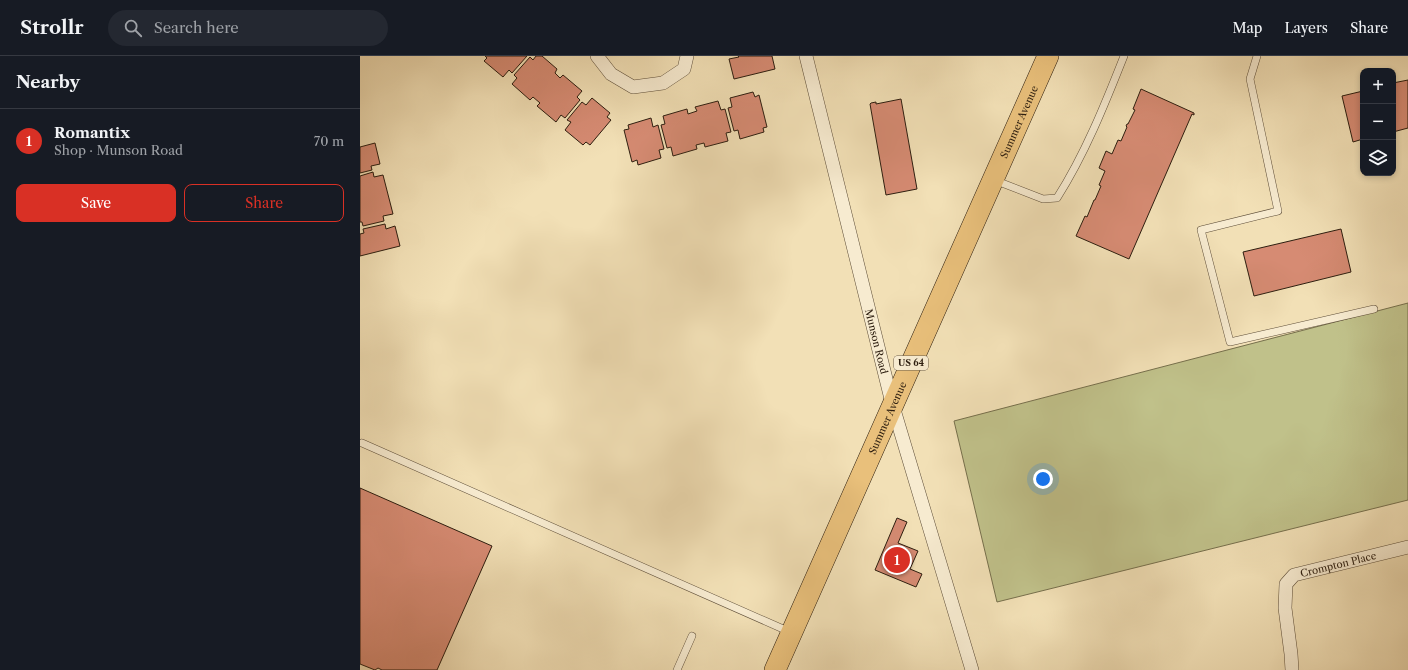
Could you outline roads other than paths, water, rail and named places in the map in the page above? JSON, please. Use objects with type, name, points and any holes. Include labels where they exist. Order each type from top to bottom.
[{"type":"main road","name":"Summer Avenue","points":[[775,670],[1048,56]]},
{"type":"street","points":[[597,56],[611,74],[633,86],[663,83],[684,69],[688,56]]},
{"type":"street","name":"Munson Road","points":[[806,56],[892,404],[972,670]]},
{"type":"street","name":"Crompton Place","points":[[1292,670],[1285,608],[1286,584],[1294,575],[1408,547]]},
{"type":"lane","points":[[994,180],[1043,200],[1057,198],[1066,185],[1099,119],[1124,56]]},
{"type":"lane","points":[[1257,56],[1250,79],[1278,211],[1202,230],[1230,342],[1374,308]]},
{"type":"lane","points":[[362,443],[791,632]]},
{"type":"lane","points":[[677,670],[692,636]]},
{"type":"place","name":"Romantix","points":[[897,560]]}]
